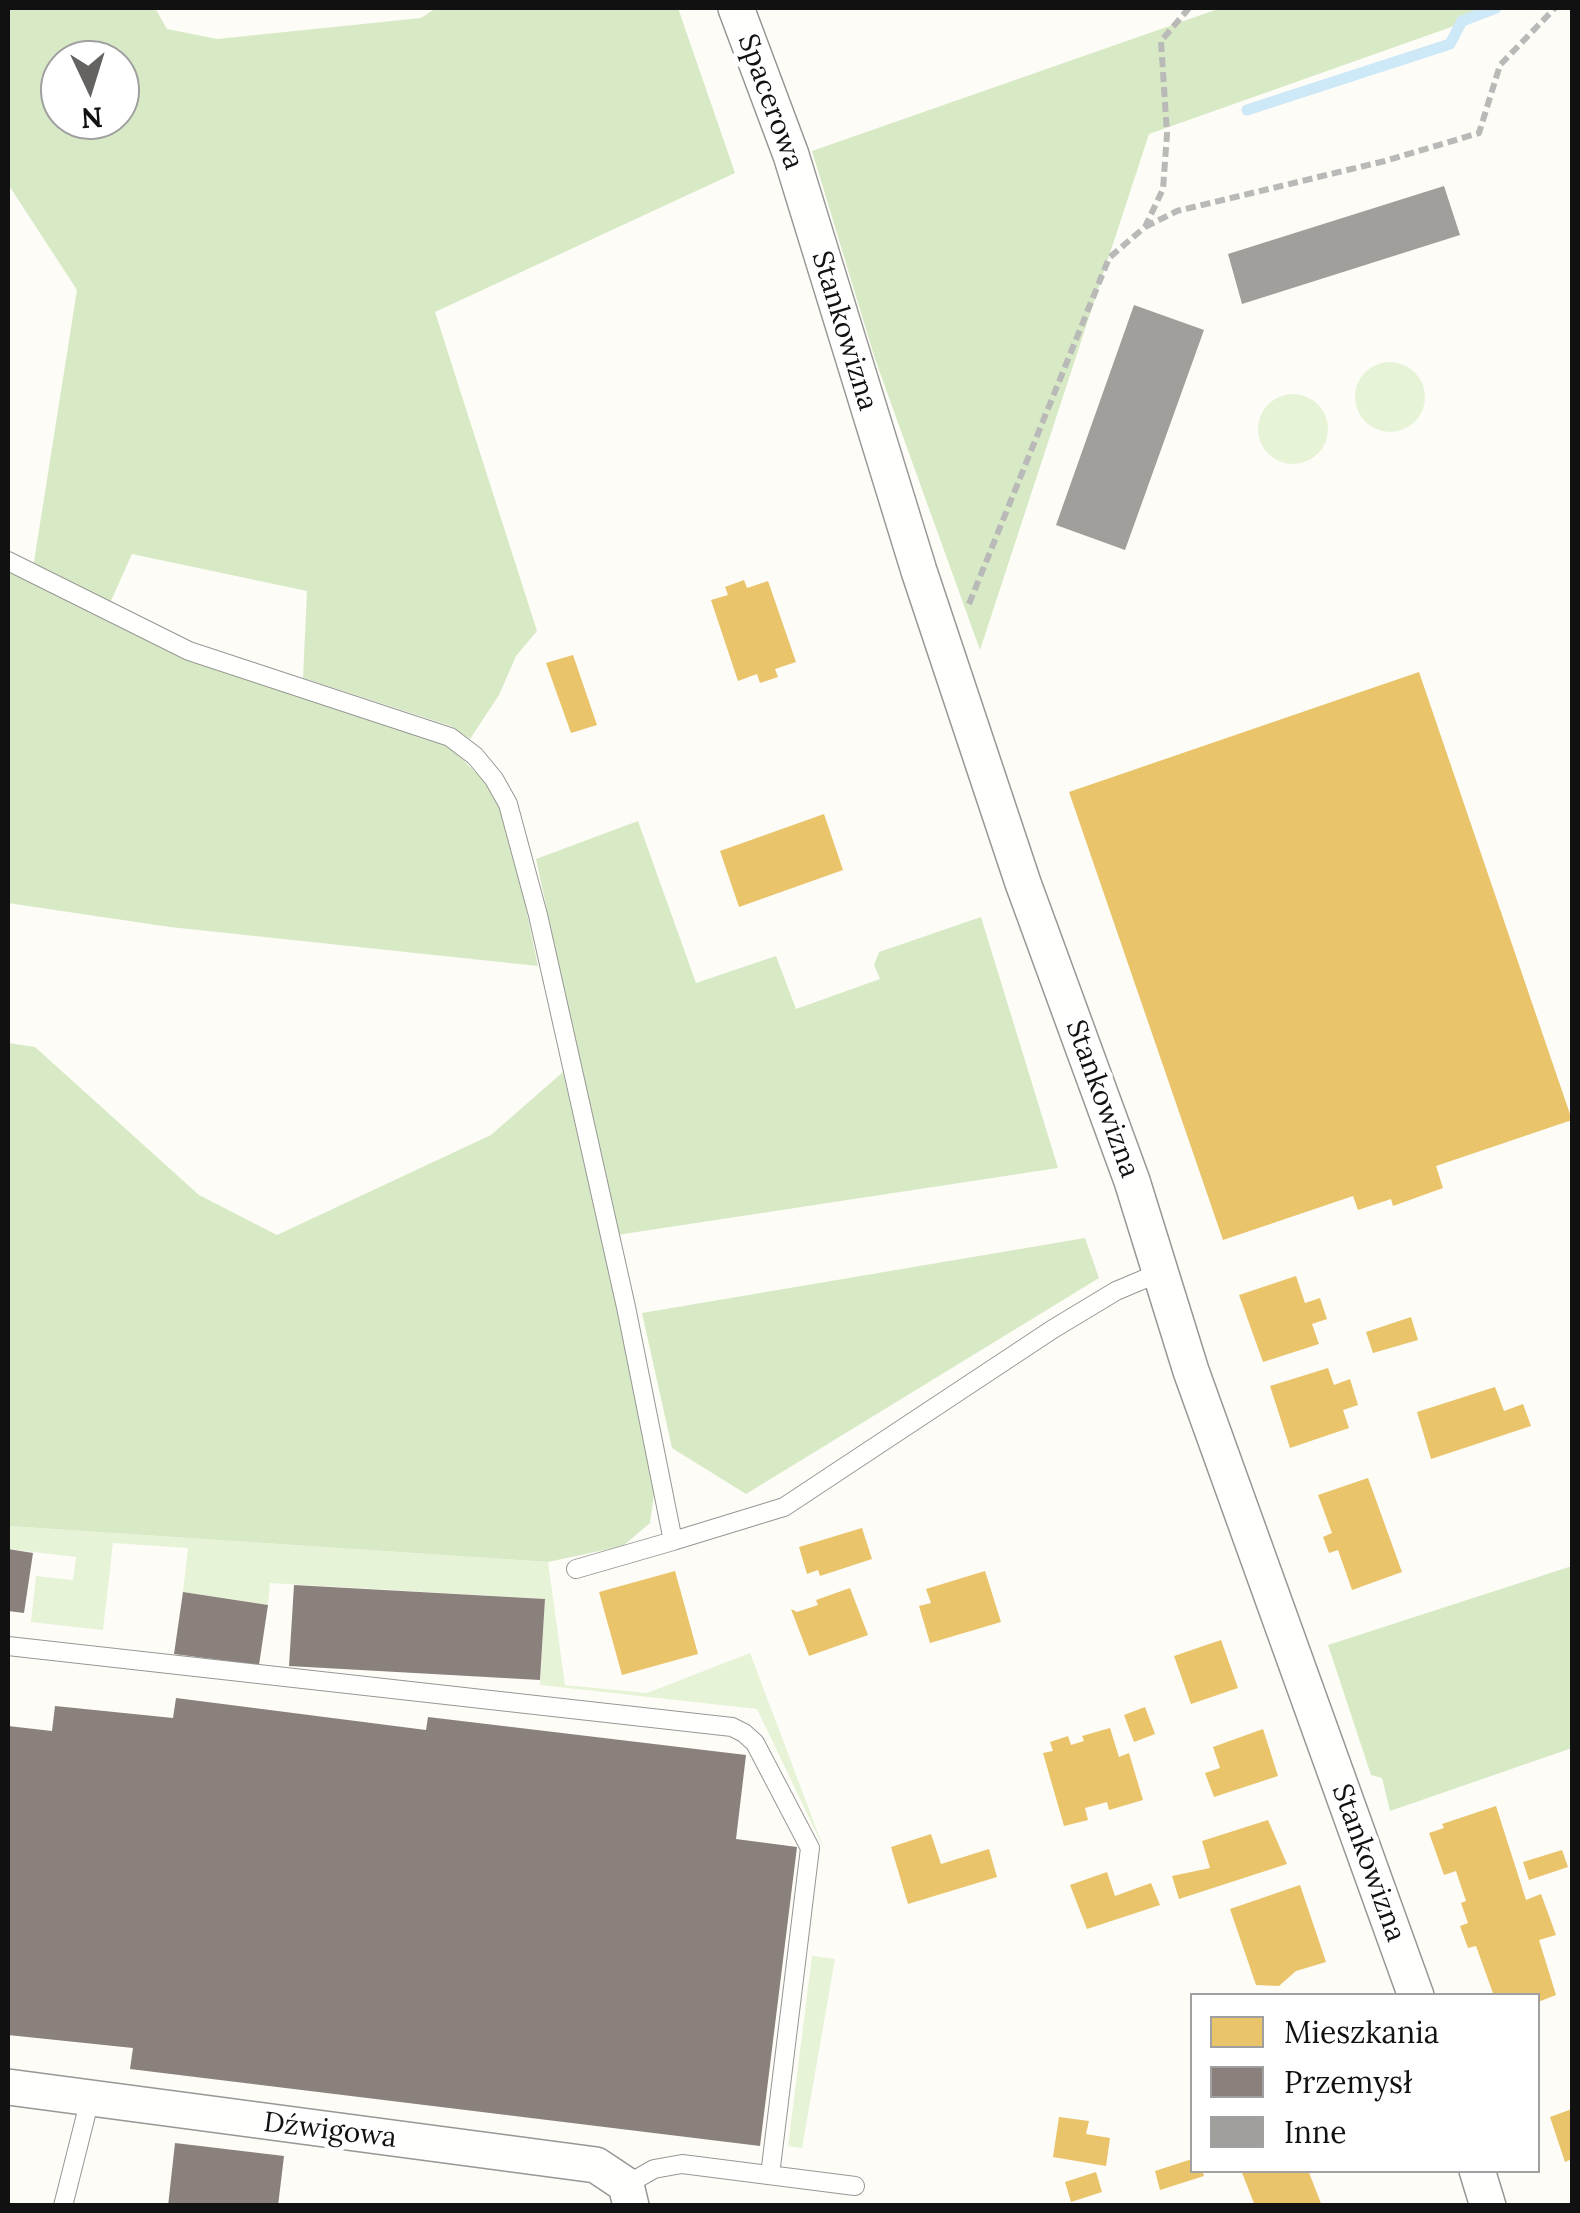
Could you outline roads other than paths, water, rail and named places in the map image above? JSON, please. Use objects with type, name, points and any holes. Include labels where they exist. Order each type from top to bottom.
[{"type":"street","name":"Spacerowa","points":[[736,8],[803,196]]},
{"type":"street","name":"Stankowizna","points":[[803,196],[1023,883],[1132,1181],[1191,1371],[1415,1993]]},
{"type":"street","name":"Dźwigowa","points":[[8,2087],[596,2166],[628,2195]]},
{"type":"street","points":[[1478,2173],[1488,2206]]},
{"type":"lane","points":[[8,561],[189,651],[450,738],[475,756],[494,778],[508,804],[538,915],[626,1307],[673,1541]]},
{"type":"lane","points":[[576,1569],[784,1507],[1053,1329],[1116,1291],[1161,1272]]},
{"type":"lane","points":[[8,1646],[732,1727],[744,1733],[755,1743],[810,1848],[770,2175]]},
{"type":"lane","points":[[63,2206],[90,2099]]},
{"type":"lane","points":[[628,2195],[654,2169],[682,2164],[855,2186]]},
{"type":"waterway","points":[[1247,110],[1450,44],[1462,21],[1496,8]]}]
